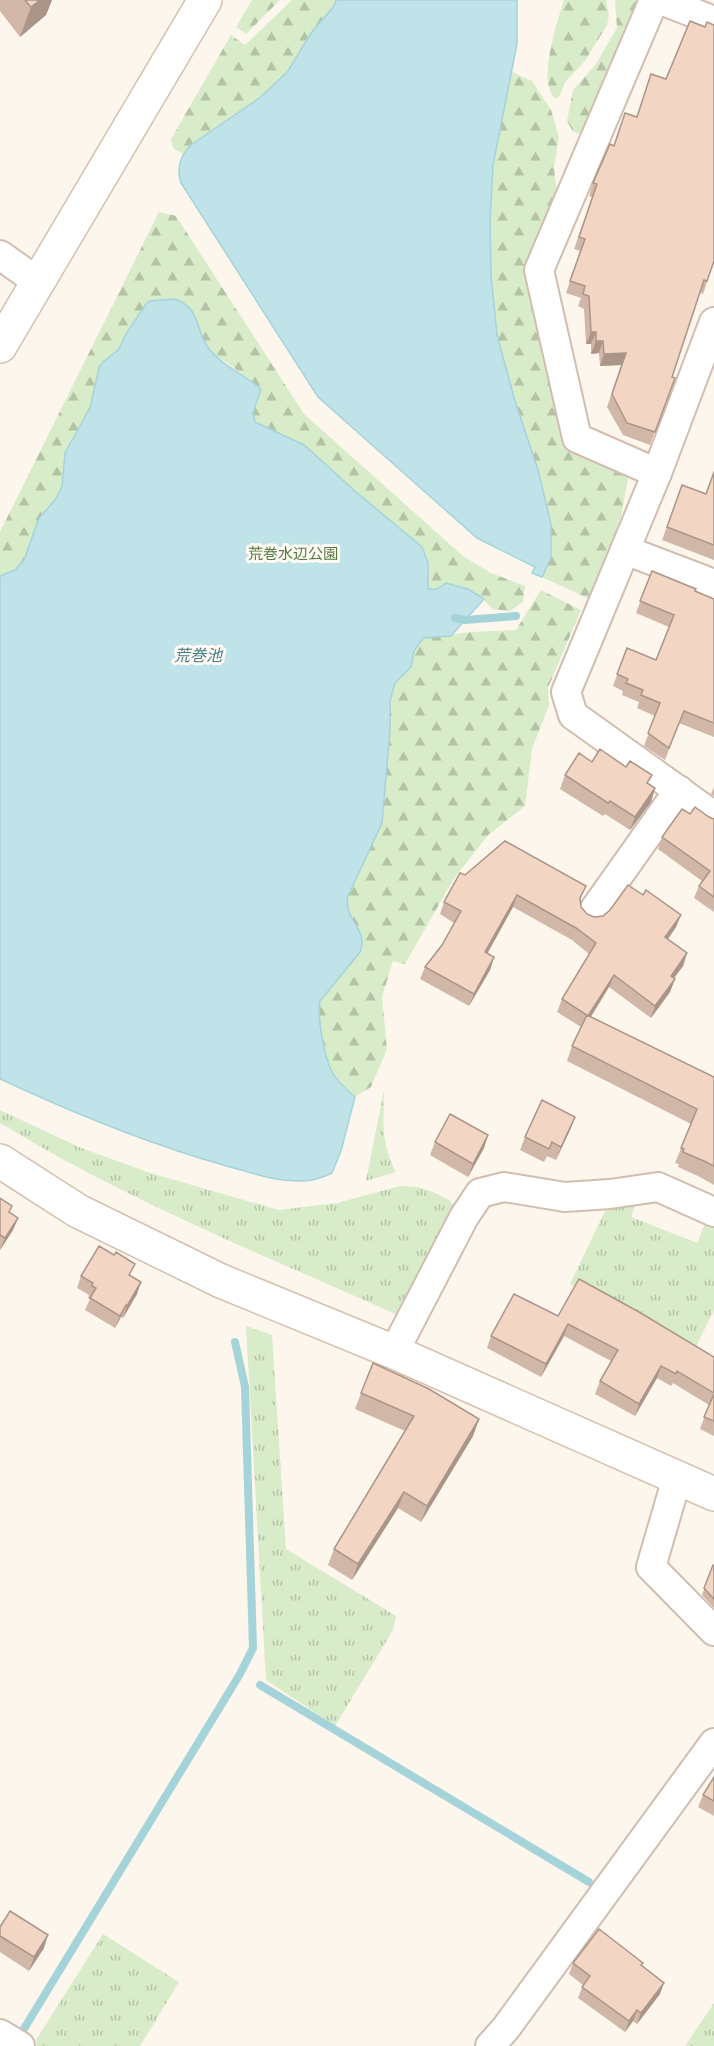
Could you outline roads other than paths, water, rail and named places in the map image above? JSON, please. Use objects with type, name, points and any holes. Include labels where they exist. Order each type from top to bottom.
[{"type":"street","points":[[0,346],[205,0]]},
{"type":"street","points":[[654,0],[539,270],[577,438],[657,473]]},
{"type":"street","points":[[661,0],[714,21]]},
{"type":"street","points":[[0,255],[38,282]]},
{"type":"street","points":[[714,322],[657,473],[566,692],[573,715],[714,816]]},
{"type":"street","points":[[625,550],[714,584]]},
{"type":"street","points":[[592,913],[679,790]]},
{"type":"street","points":[[0,1161],[88,1216],[221,1281],[394,1352],[714,1494]]},
{"type":"street","points":[[394,1352],[464,1217],[480,1193],[504,1187],[565,1197],[610,1194],[658,1187],[714,1212]]},
{"type":"street","points":[[677,1478],[651,1567],[714,1631]]},
{"type":"street","points":[[490,2046],[506,2028],[714,1743]]},
{"type":"street","points":[[0,2034],[20,2046]]},
{"type":"water","points":[[336,0],[517,0],[517,44],[493,165],[490,220],[491,275],[497,335],[515,401],[538,470],[551,524],[551,558],[542,577],[532,573],[535,567],[477,538],[318,397],[181,183],[179,167],[187,149],[261,97],[288,71],[311,33],[334,6]]},
{"type":"water","name":"荒巻池","points":[[175,299],[190,308],[204,341],[214,355],[261,389],[253,413],[255,422],[304,445],[422,547],[428,563],[428,589],[437,589],[446,583],[468,589],[484,599],[451,636],[423,638],[414,651],[411,667],[395,683],[390,701],[390,729],[382,823],[347,898],[348,910],[361,936],[362,946],[360,952],[320,1001],[319,1009],[320,1027],[329,1065],[342,1086],[355,1097],[341,1151],[332,1173],[310,1180],[292,1181],[265,1177],[171,1149],[85,1116],[0,1079],[0,576],[15,570],[24,560],[39,518],[55,500],[62,487],[65,453],[90,408],[99,368],[119,349],[146,304],[150,301]]},
{"type":"waterway","points":[[455,618],[465,620],[516,616]]},
{"type":"waterway","points":[[22,2032],[240,1674],[253,1648],[245,1387],[235,1342]]},
{"type":"waterway","points":[[260,1685],[589,1882]]},
{"type":"park label","name":"荒巻水辺公園","points":[[293,553]]}]
